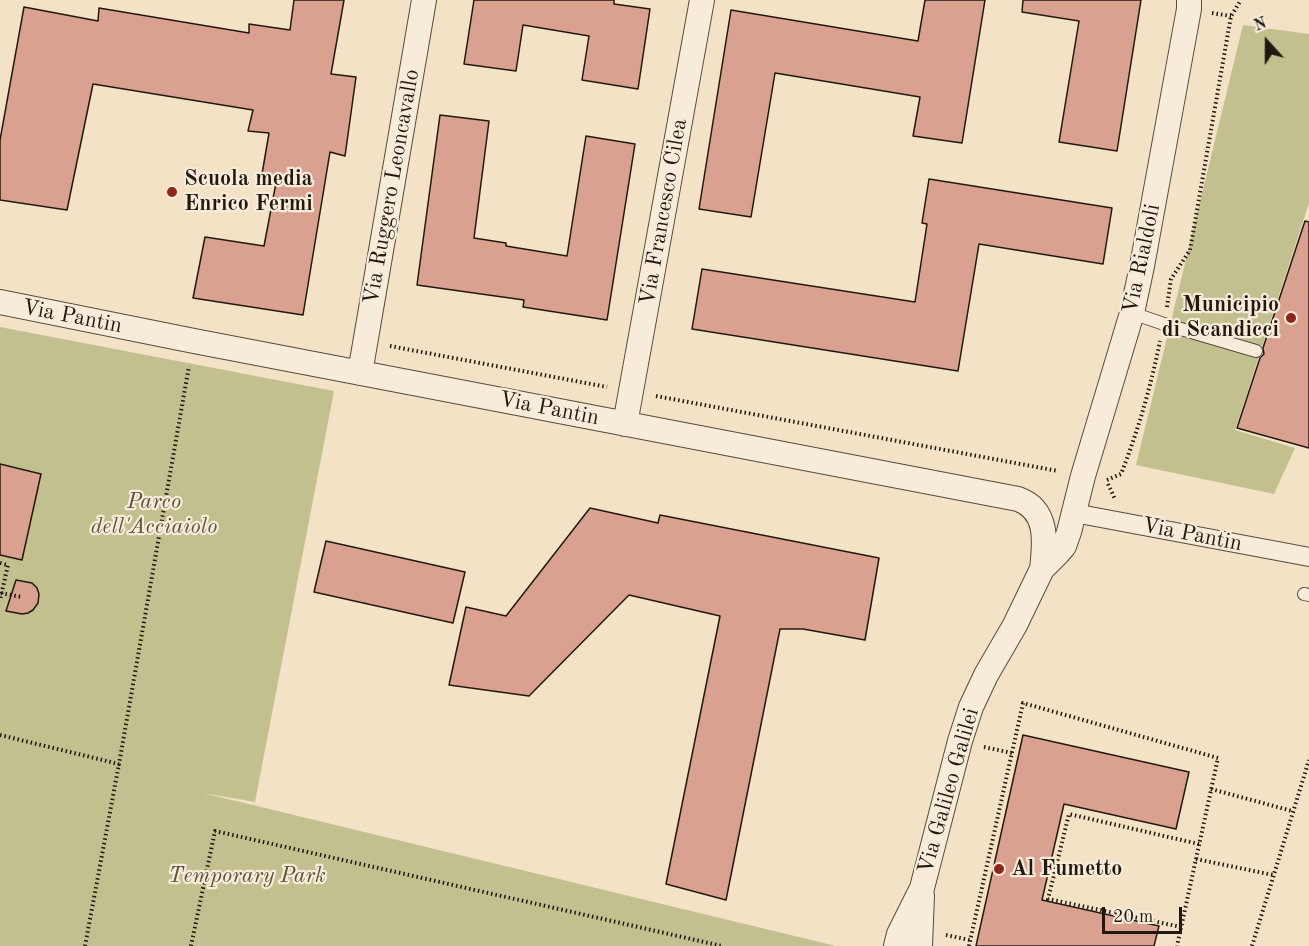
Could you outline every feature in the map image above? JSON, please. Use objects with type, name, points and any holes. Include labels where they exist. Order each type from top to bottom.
[{"type":"street","name":"Via Ruggero Leoncavallo","points":[[360,373],[424,0]]},
{"type":"street","name":"Via Francesco Cilea","points":[[625,424],[702,0]]},
{"type":"street","name":"Via Rialdoli","points":[[1074,513],[1132,313],[1189,9],[1199,6]]},
{"type":"street","name":"Via Pantin","points":[[0,302],[1018,499],[1029,503],[1041,523],[1044,538],[1042,569]]},
{"type":"street","name":"Via Pantin","points":[[1074,513],[1309,557]]},
{"type":"street","name":"Via Galileo Galilei","points":[[896,946],[899,934],[922,888],[971,707],[1042,569],[1064,546],[1074,513]]},
{"type":"street","points":[[920,946],[922,888]]},
{"type":"lane","points":[[1132,313],[1256,351]]},
{"type":"path","points":[[1166,313],[1171,279],[1190,250],[1231,16],[1241,0]]},
{"type":"path","points":[[1199,6],[1231,16]]},
{"type":"path","points":[[366,342],[1107,480],[1121,474],[1129,453],[1153,375],[1161,335]]},
{"type":"path","points":[[85,946],[194,341]]},
{"type":"path","points":[[0,563],[8,565],[0,600]]},
{"type":"path","points":[[0,592],[21,597]]},
{"type":"path","points":[[969,946],[1023,703],[1218,758],[1177,946]]},
{"type":"path","points":[[0,735],[119,764]]},
{"type":"path","points":[[1252,946],[1309,760]]},
{"type":"path","points":[[1211,789],[1292,811]]},
{"type":"path","points":[[1181,927],[1048,899],[1068,814],[1199,844]]},
{"type":"path","points":[[191,946],[215,831],[722,946]]},
{"type":"path","points":[[1196,859],[1273,875]]},
{"type":"path","points":[[942,934],[970,940]]},
{"type":"green space","points":[[1243,25],[1309,34],[1309,203],[1235,430],[1295,448],[1274,494],[1136,465]]},
{"type":"green space","name":"Parco dell'Acciaiolo","points":[[0,327],[334,391],[255,802],[203,793],[836,946],[0,946]]},
{"type":"building","points":[[294,0],[344,0],[331,74],[356,77],[345,156],[330,152],[303,315],[193,298],[205,237],[264,246],[276,183],[261,180],[269,133],[248,131],[253,110],[93,84],[67,210],[0,200],[0,140],[24,7],[98,21],[99,8],[249,33],[249,24],[290,30]]},
{"type":"building","points":[[474,0],[614,0],[614,4],[650,9],[638,89],[582,80],[589,36],[523,25],[516,71],[464,64]]},
{"type":"building","points":[[925,0],[985,0],[962,143],[913,136],[920,97],[775,73],[751,217],[699,209],[731,10],[918,41]]},
{"type":"building","points":[[1023,0],[1141,0],[1117,151],[1059,142],[1079,21],[1022,12]]},
{"type":"building","points":[[440,115],[489,121],[474,238],[567,256],[586,136],[635,144],[607,320],[523,307],[524,300],[417,285]]},
{"type":"building","points":[[929,179],[1112,208],[1103,264],[979,244],[958,371],[692,329],[702,269],[915,302],[927,224],[922,223]]},
{"type":"building","name":"Municipio di Scandicci","points":[[1305,221],[1309,222],[1309,448],[1237,428],[1260,358],[1264,354],[1263,348]]},
{"type":"building","points":[[0,464],[41,474],[22,560],[0,555]]},
{"type":"building","points":[[590,508],[658,523],[660,515],[879,558],[865,640],[803,629],[780,629],[726,900],[666,884],[720,616],[629,595],[529,696],[449,685],[466,607],[506,616]]},
{"type":"building","points":[[326,541],[465,572],[453,623],[314,592]]},
{"type":"building","points":[[16,580],[32,583],[37,588],[38,603],[28,613],[6,611]]},
{"type":"building","points":[[1023,735],[1189,772],[1176,829],[1064,804],[1042,900],[1159,926],[1154,946],[976,946]]},
{"type":"place","name":"Scuola media Enrico Fermi","points":[[172,192]]},
{"type":"place","name":"Municipio di Scandicci","points":[[1291,318]]},
{"type":"place","name":"Al Fumetto","points":[[999,869]]},
{"type":"park label","name":"Temporary Park","points":[[247,876]]}]
